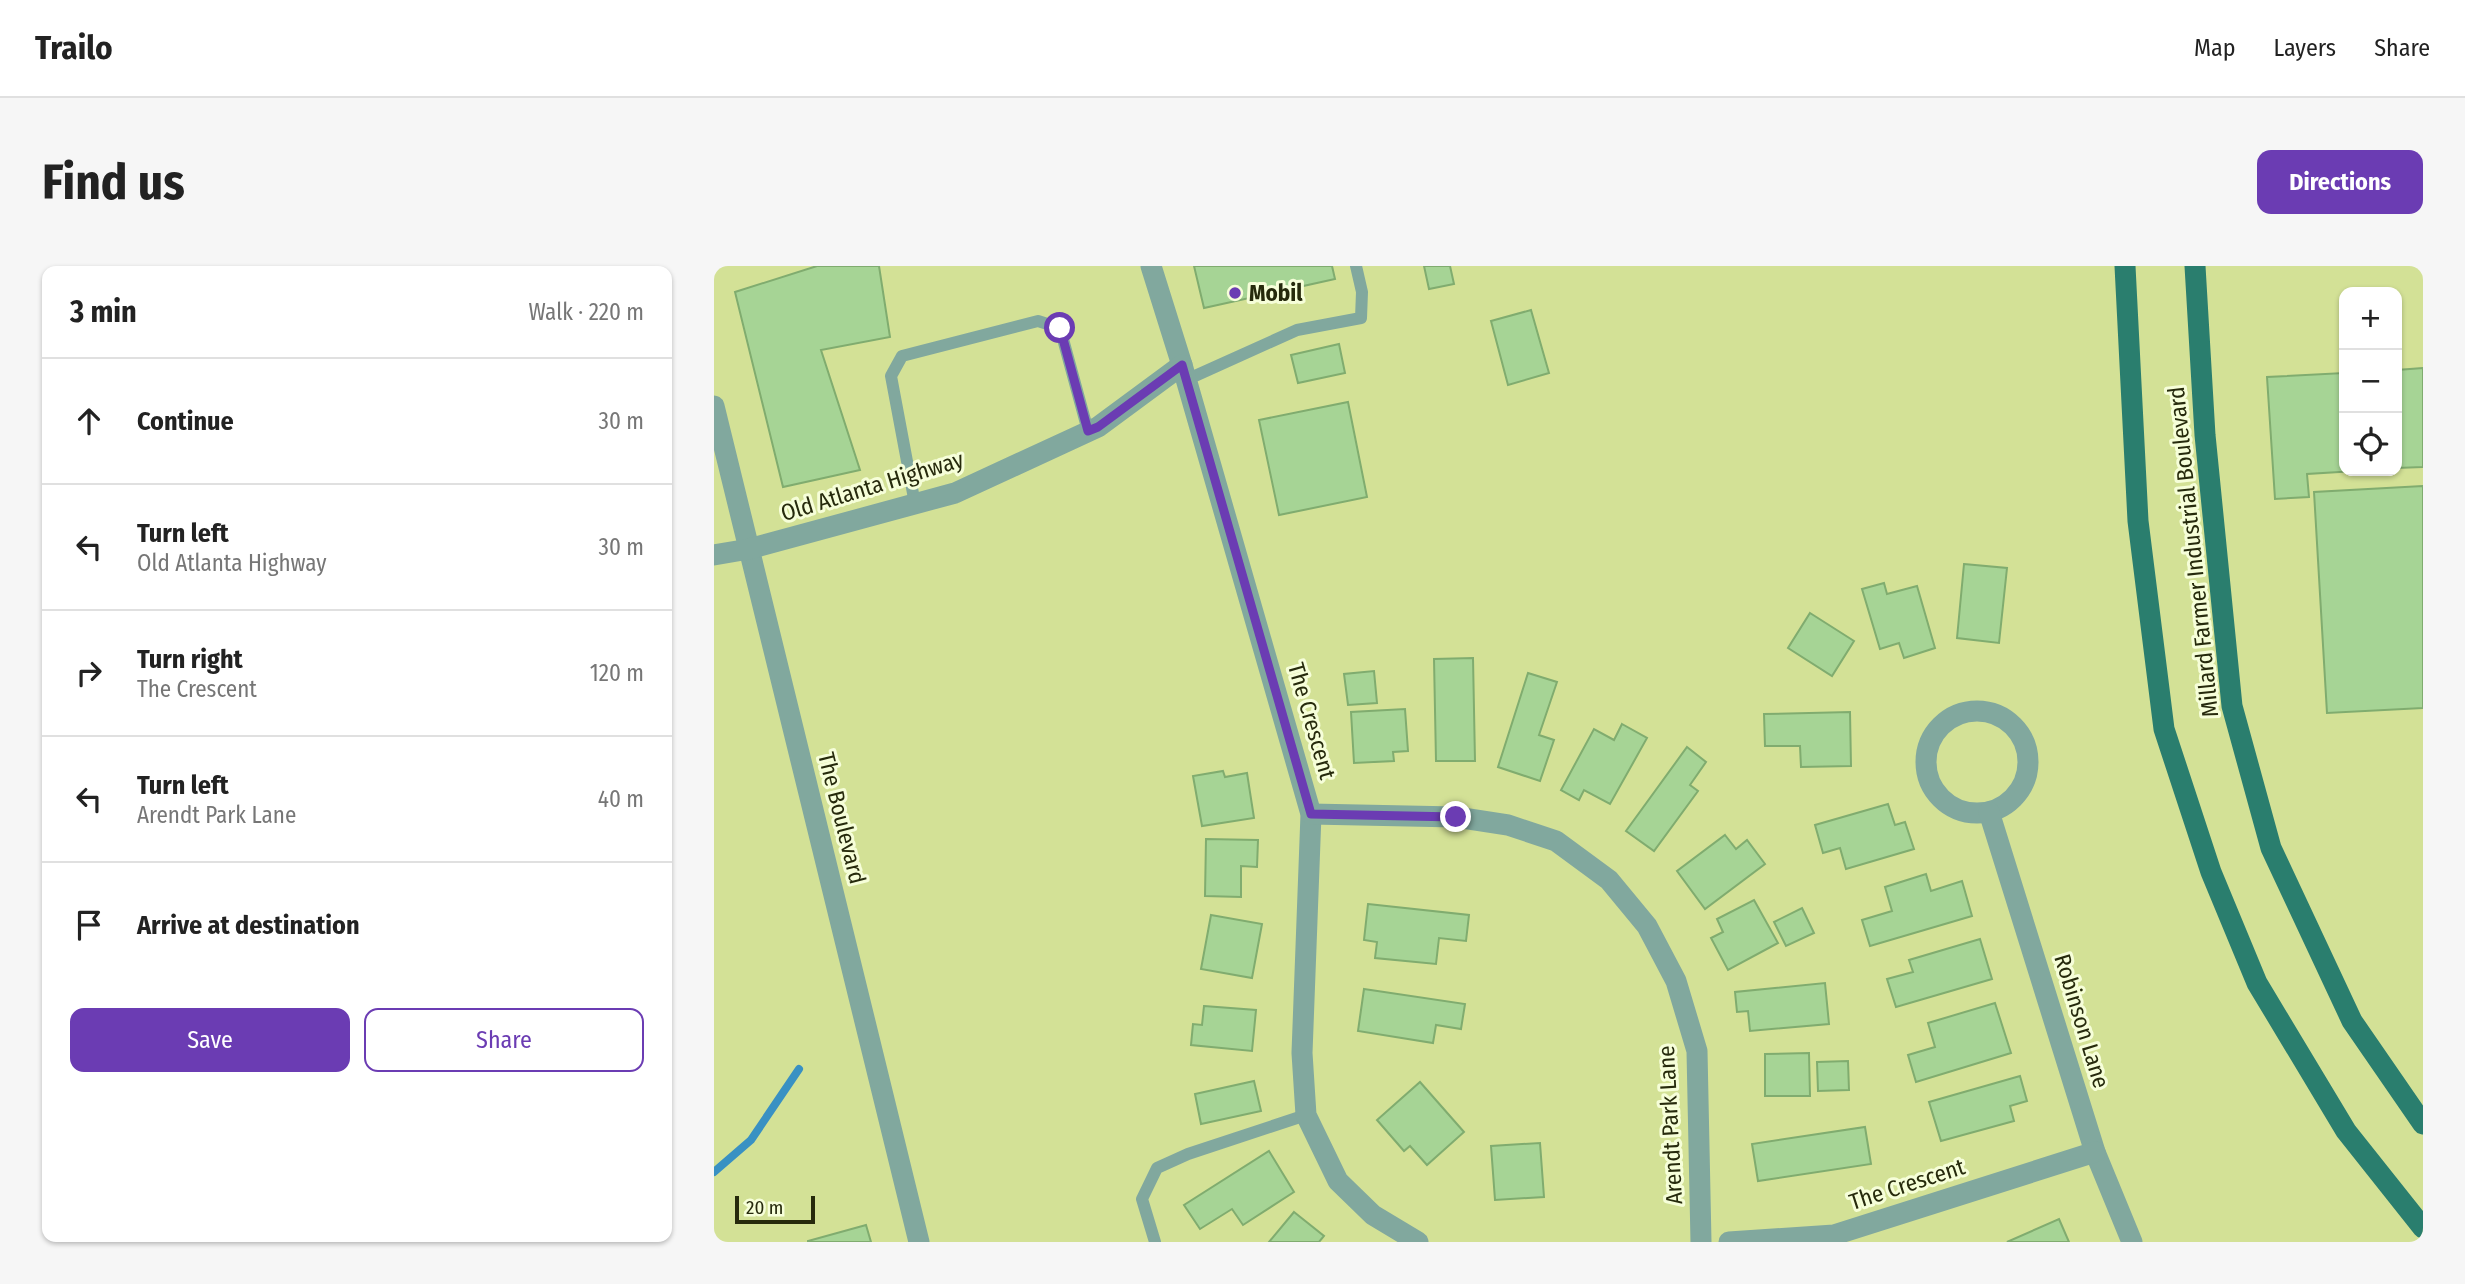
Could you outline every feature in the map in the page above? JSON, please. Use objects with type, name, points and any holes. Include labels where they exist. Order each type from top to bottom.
[{"type":"main road","name":"Millard Farmer Industrial Boulevard","points":[[2125,266],[2138,521],[2164,729],[2211,872],[2257,983],[2346,1131],[2423,1228]]},
{"type":"main road","name":"Millard Farmer Industrial Boulevard","points":[[2195,266],[2206,449],[2232,706],[2240,739],[2271,848],[2352,1021],[2423,1124]]},
{"type":"street","name":"The Crescent","points":[[1151,266],[1311,814],[1302,1053],[1306,1115],[1338,1181],[1373,1215],[1418,1242]]},
{"type":"street","name":"Old Atlanta Highway","points":[[714,555],[749,549],[955,492],[1098,427],[1184,373]]},
{"type":"street","name":"The Boulevard","points":[[714,406],[919,1242]]},
{"type":"street","points":[[1973,711],[1990,712],[2006,719],[2018,731],[2026,746],[2026,780],[2005,806],[1989,812],[1972,813],[1949,804],[1932,786],[1926,770],[1932,737],[1943,724],[1957,715],[1973,711]]},
{"type":"street","name":"Robinson Lane","points":[[1989,812],[2095,1152],[2132,1242]]},
{"type":"street","name":"Arendt Park Lane","points":[[1311,814],[1456,817],[1508,825],[1556,841],[1609,880],[1647,926],[1676,981],[1697,1051],[1701,1242]]},
{"type":"street","name":"The Crescent","points":[[1729,1242],[1834,1235],[2095,1152]]},
{"type":"lane","points":[[1184,373],[1297,330],[1361,318],[1362,292],[1356,266]]},
{"type":"lane","points":[[915,504],[891,376],[902,356],[1038,321],[1060,328],[1088,431]]},
{"type":"lane","points":[[1155,1242],[1142,1199],[1157,1168],[1188,1154],[1306,1115]]},
{"type":"building","points":[[817,266],[879,266],[890,337],[821,350],[860,470],[783,487],[735,292]]},
{"type":"building","name":"Mobil","points":[[1194,266],[1332,266],[1335,279],[1204,308]]},
{"type":"building","points":[[1424,266],[1450,266],[1454,284],[1429,289]]},
{"type":"building","points":[[1531,310],[1549,373],[1508,385],[1491,321]]},
{"type":"building","points":[[1339,344],[1345,373],[1298,383],[1291,355]]},
{"type":"building","points":[[2423,368],[2423,467],[2402,468],[2402,370]]},
{"type":"building","points":[[2339,373],[2339,472],[2307,474],[2309,497],[2275,499],[2267,377]]},
{"type":"building","points":[[1348,402],[1367,497],[1279,515],[1259,420]]},
{"type":"building","points":[[2423,486],[2423,708],[2327,713],[2314,492]]},
{"type":"building","points":[[1964,564],[2007,568],[1999,643],[1957,638]]},
{"type":"building","points":[[1884,583],[1887,594],[1917,586],[1935,648],[1904,658],[1899,643],[1880,649],[1862,589]]},
{"type":"building","points":[[1810,613],[1854,641],[1832,676],[1788,648]]},
{"type":"building","points":[[1473,658],[1475,761],[1436,761],[1434,659]]},
{"type":"building","points":[[1374,671],[1377,703],[1348,705],[1344,674]]},
{"type":"building","points":[[1528,673],[1557,682],[1539,735],[1554,740],[1540,781],[1498,767]]},
{"type":"building","points":[[1405,709],[1408,751],[1393,752],[1394,761],[1354,763],[1351,712]]},
{"type":"building","points":[[1850,712],[1851,766],[1801,767],[1800,746],[1765,746],[1764,714]]},
{"type":"building","points":[[1622,724],[1647,738],[1610,804],[1584,790],[1579,800],[1561,790],[1594,729],[1614,740]]},
{"type":"building","points":[[1687,747],[1706,762],[1690,785],[1698,791],[1654,851],[1626,831]]},
{"type":"building","points":[[1223,771],[1225,777],[1247,773],[1254,818],[1202,826],[1193,776]]},
{"type":"building","points":[[1888,804],[1895,825],[1905,822],[1914,849],[1846,869],[1840,848],[1823,853],[1815,825]]},
{"type":"building","points":[[1725,835],[1736,849],[1747,840],[1765,864],[1705,909],[1677,871]]},
{"type":"building","points":[[1206,839],[1258,840],[1257,867],[1241,866],[1241,897],[1205,896]]},
{"type":"building","points":[[1926,874],[1931,891],[1962,881],[1972,916],[1870,946],[1862,920],[1892,911],[1885,887]]},
{"type":"building","points":[[1754,900],[1778,943],[1728,970],[1711,938],[1723,932],[1717,919]]},
{"type":"building","points":[[1368,904],[1469,915],[1466,941],[1439,938],[1436,964],[1375,958],[1377,942],[1364,940]]},
{"type":"building","points":[[1802,908],[1814,933],[1786,946],[1774,922]]},
{"type":"building","points":[[1211,915],[1262,924],[1252,978],[1201,969]]},
{"type":"building","points":[[1980,939],[1992,979],[1896,1007],[1887,979],[1913,972],[1909,960]]},
{"type":"building","points":[[1825,983],[1829,1024],[1750,1031],[1748,1011],[1737,1012],[1735,992]]},
{"type":"building","points":[[1364,989],[1465,1004],[1461,1029],[1436,1025],[1433,1043],[1358,1031]]},
{"type":"building","points":[[1995,1003],[2011,1053],[1916,1082],[1908,1055],[1935,1047],[1928,1023]]},
{"type":"building","points":[[1204,1006],[1256,1010],[1252,1051],[1191,1045],[1193,1024],[1202,1025]]},
{"type":"building","points":[[1809,1053],[1810,1096],[1765,1096],[1765,1054]]},
{"type":"building","points":[[1848,1061],[1849,1090],[1818,1091],[1817,1062]]},
{"type":"building","points":[[2020,1076],[2027,1101],[2010,1106],[2014,1121],[1941,1141],[1929,1102]]},
{"type":"building","points":[[1254,1081],[1261,1111],[1201,1124],[1195,1094]]},
{"type":"building","points":[[1420,1082],[1464,1132],[1427,1165],[1410,1146],[1404,1151],[1377,1120]]},
{"type":"building","points":[[1865,1127],[1871,1164],[1758,1181],[1752,1144]]},
{"type":"building","points":[[1540,1143],[1544,1197],[1495,1200],[1491,1146]]},
{"type":"building","points":[[1269,1151],[1294,1192],[1243,1225],[1232,1209],[1200,1229],[1184,1205]]},
{"type":"building","points":[[1294,1212],[1324,1236],[1319,1242],[1269,1242]]},
{"type":"building","points":[[2059,1219],[2069,1242],[2007,1242]]},
{"type":"building","points":[[866,1225],[871,1242],[808,1242],[808,1241]]},
{"type":"waterway","points":[[714,1172],[751,1140],[799,1069]]},
{"type":"place","name":"Mobil","points":[[1235,293]]},
{"type":"route","points":[[1060,328],[1088,431],[1098,427],[1182,365],[1311,814],[1456,817]]}]
